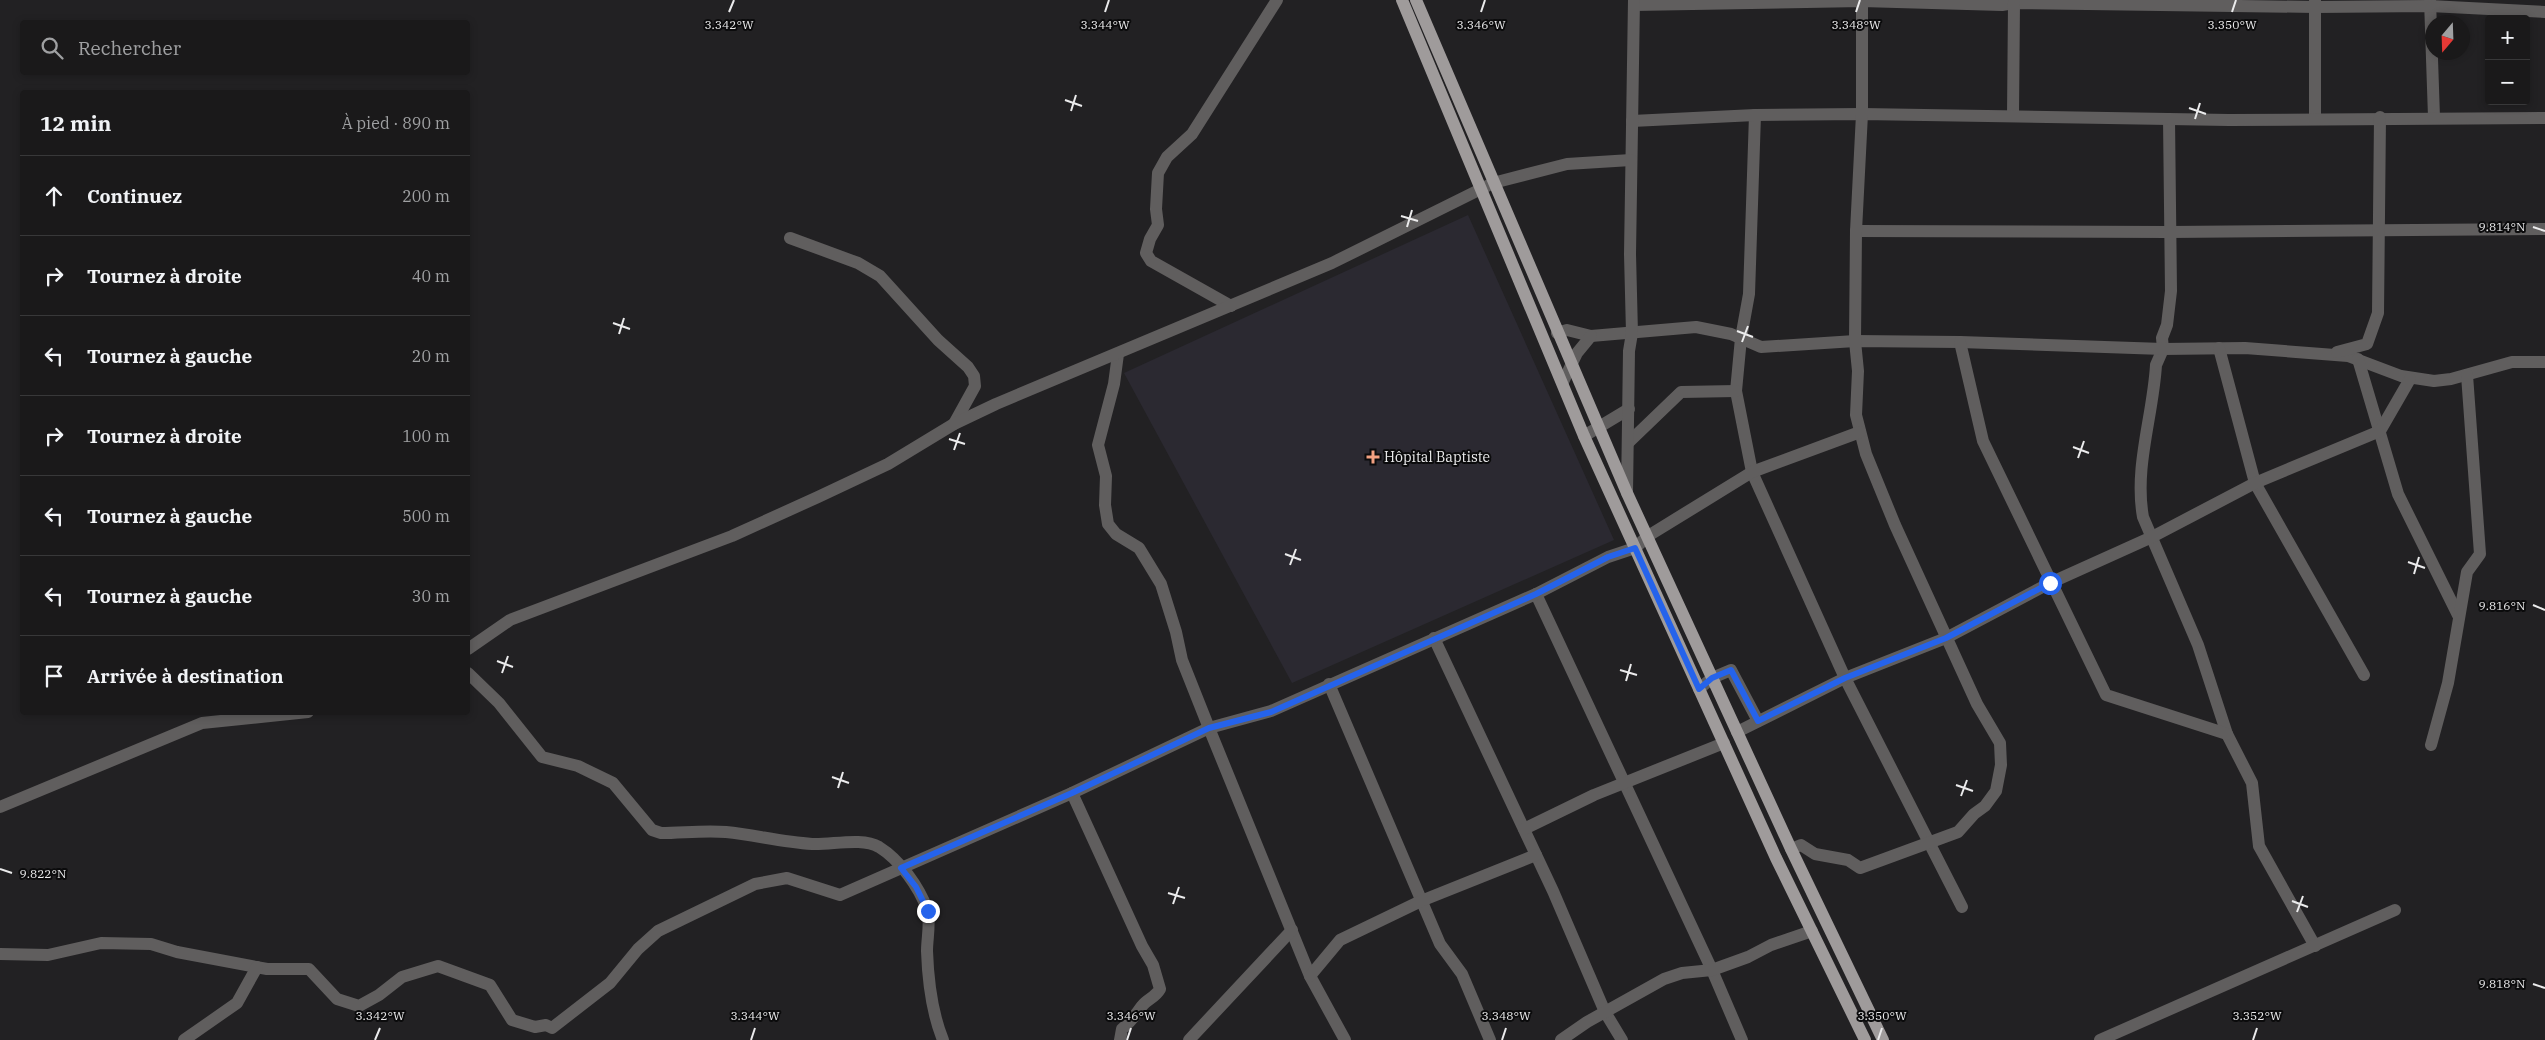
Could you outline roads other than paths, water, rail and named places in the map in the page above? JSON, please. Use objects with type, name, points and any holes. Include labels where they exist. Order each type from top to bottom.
[{"type":"main road","points":[[1402,0],[1584,436],[1724,743],[1865,1040]]},
{"type":"main road","points":[[1416,0],[1627,493],[1791,849],[1883,1040]]},
{"type":"street","points":[[1231,306],[1151,261],[1146,253],[1150,239],[1158,225],[1156,209],[1158,173],[1167,158],[1192,134],[1277,0]]},
{"type":"street","points":[[1791,849],[1801,845],[1815,854],[1848,860],[1860,868],[1958,832],[1974,814],[1985,806],[1996,791],[2002,765],[2000,742],[1976,704],[1895,525],[1866,454],[1856,415],[1858,371],[1855,341],[1856,231],[1862,114],[1862,0]]},
{"type":"street","points":[[1627,493],[1629,351],[1632,333],[1631,160],[1634,3],[1862,0],[2006,3],[2430,3],[2545,12]]},
{"type":"street","points":[[2006,3],[2013,115]]},
{"type":"street","points":[[2430,3],[2434,117]]},
{"type":"street","points":[[2315,4],[2315,118]]},
{"type":"street","points":[[1632,121],[1755,115],[1862,114],[2169,119],[2545,118]]},
{"type":"street","points":[[1755,115],[1749,294],[1741,338],[1736,391],[1752,472],[1845,678],[1962,907]]},
{"type":"street","points":[[2332,354],[2367,344],[2378,313],[2380,117]]},
{"type":"street","points":[[2169,119],[2171,291],[2167,325],[2162,338],[2163,349],[2156,365],[2140,488],[2143,517],[2198,645],[2227,734],[2252,782],[2259,846],[2315,946]]},
{"type":"street","points":[[470,648],[510,620],[732,536],[818,498],[888,464],[954,424],[996,404],[1332,263],[1493,183],[1567,164],[1631,160]]},
{"type":"street","points":[[1856,231],[2169,232],[2545,229]]},
{"type":"street","points":[[790,238],[858,263],[880,276],[938,340],[968,366],[974,376],[975,386],[954,424]]},
{"type":"street","points":[[1557,332],[1566,330],[1591,336],[1632,333],[1663,328],[1696,327],[1715,330],[1762,347],[1855,341],[1960,342],[2163,349],[2219,348],[2332,354],[2358,359],[2410,378],[2442,380],[2512,362],[2545,362]]},
{"type":"street","points":[[1563,382],[1572,363],[1591,336]]},
{"type":"street","points":[[1960,342],[1983,441],[2050,583],[2106,695],[2227,734]]},
{"type":"street","points":[[2219,348],[2255,483],[2364,675]]},
{"type":"street","points":[[1118,354],[1114,384],[1098,445],[1106,476],[1106,517],[1111,529],[1132,543],[1144,554],[1161,584],[1176,632],[1182,660],[1209,728],[1310,976],[1345,1040]]},
{"type":"street","points":[[2358,359],[2398,494],[2458,615]]},
{"type":"street","points":[[2431,745],[2448,683],[2458,615],[2467,572],[2480,554],[2467,375]]},
{"type":"street","points":[[1737,732],[1845,678],[1946,638],[2050,583],[2152,536],[2255,483],[2380,431],[2410,378]]},
{"type":"street","points":[[1629,442],[1680,392],[1736,391]]},
{"type":"street","points":[[1584,436],[1628,409]]},
{"type":"street","points":[[0,954],[48,955],[102,944],[151,944],[177,952],[256,967],[309,969],[337,999],[359,1006],[379,995],[402,977],[438,966],[490,985],[512,1020],[535,1027],[546,1025],[550,1034],[610,983],[638,949],[658,931],[755,884],[787,878],[840,895],[1072,793],[1209,728],[1271,712],[1329,684],[1536,594],[1608,557],[1635,548],[1648,536],[1752,472],[1860,432]]},
{"type":"street","points":[[1536,594],[1712,970],[1742,1040]]},
{"type":"street","points":[[1434,638],[1536,855],[1605,1012],[1622,1040]]},
{"type":"street","points":[[1699,689],[1712,678],[1731,670],[1758,721]]},
{"type":"street","points":[[470,675],[500,703],[542,757],[578,766],[613,783],[652,830],[661,834],[725,832],[782,842],[831,845],[854,841],[878,846],[901,868],[916,887],[928,911],[927,951],[931,988],[939,1030],[943,1040]]},
{"type":"street","points":[[1329,684],[1440,944],[1462,974],[1490,1040]]},
{"type":"street","points":[[0,807],[202,724],[282,715]]},
{"type":"street","points":[[1524,830],[1594,795],[1724,743]]},
{"type":"street","points":[[1072,793],[1142,946],[1154,964],[1160,990],[1155,998],[1143,1005],[1132,1021],[1122,1029],[1120,1040]]},
{"type":"street","points":[[1310,976],[1340,940],[1421,901],[1536,855]]},
{"type":"street","points":[[2100,1040],[2395,910]]},
{"type":"street","points":[[1189,1040],[1292,930]]},
{"type":"street","points":[[1561,1040],[1605,1012],[1664,979],[1682,974],[1712,970],[1748,957],[1770,945],[1812,931]]},
{"type":"street","points":[[184,1040],[237,1003],[256,967]]},
{"type":"place","name":"Hôpital Baptiste","points":[[1373,457]]}]
